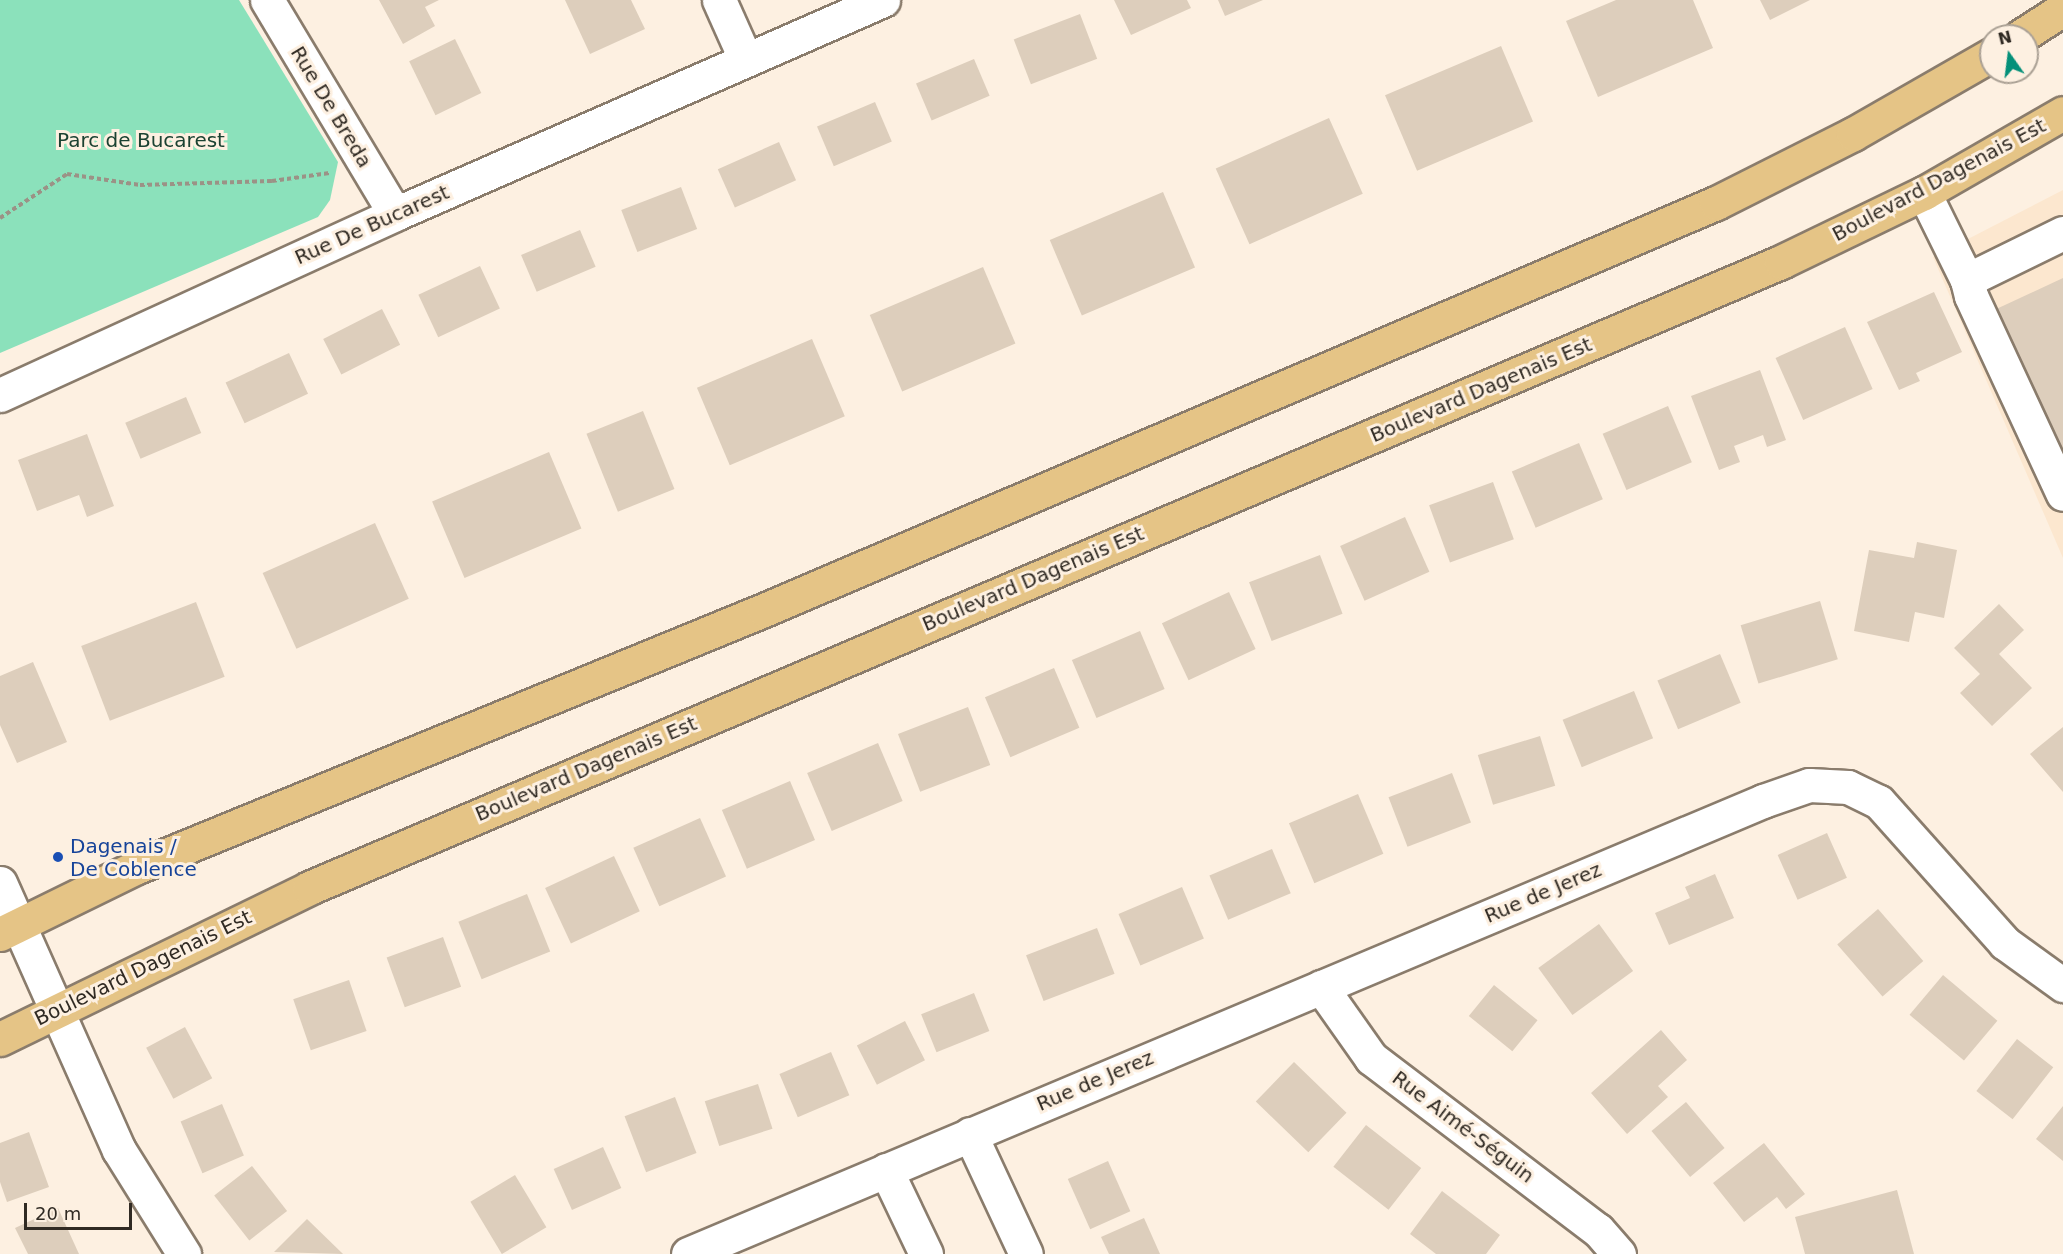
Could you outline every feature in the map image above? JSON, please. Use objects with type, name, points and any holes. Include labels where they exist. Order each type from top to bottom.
[{"type":"main road","points":[[2039,24],[2063,9]]},
{"type":"main road","points":[[9,929],[137,867],[764,610],[1696,212],[1853,134],[1979,62]]},
{"type":"main road","name":"Boulevard Dagenais Est","points":[[0,1039],[309,888],[1738,281],[1924,193],[2063,113]]},
{"type":"street","name":"Rue De Breda","points":[[267,0],[395,214]]},
{"type":"street","points":[[719,0],[745,58]]},
{"type":"street","name":"Rue De Bucarest","points":[[0,395],[395,214],[745,58],[883,0]]},
{"type":"street","points":[[1924,193],[1967,280],[1971,296],[2063,494]]},
{"type":"street","points":[[1967,280],[2063,233]]},
{"type":"street","name":"Rue de Jerez","points":[[688,1254],[1763,801],[1809,785],[1848,787],[1879,802],[2005,943],[2063,985]]},
{"type":"street","points":[[0,883],[9,929],[55,1011],[119,1150],[184,1254]]},
{"type":"street","name":"Rue Aimé-Séguin","points":[[1321,987],[1371,1058],[1598,1230],[1619,1254]]},
{"type":"street","points":[[970,1134],[1026,1254]]},
{"type":"street","points":[[886,1170],[926,1254]]},
{"type":"path","points":[[0,218],[67,174],[140,185],[272,181],[368,168]]},
{"type":"shaded area","points":[[2063,190],[2063,558],[1933,257]]},
{"type":"green space","name":"Parc de Bucarest","points":[[0,0],[239,0],[338,162],[330,200],[318,217],[0,353]]},
{"type":"building","points":[[379,0],[439,0],[425,7],[435,26],[403,44]]},
{"type":"building","points":[[565,0],[631,0],[645,29],[590,54]]},
{"type":"building","points":[[1114,0],[1187,0],[1191,8],[1131,35]]},
{"type":"building","points":[[1218,0],[1263,0],[1225,16]]},
{"type":"building","points":[[1616,0],[1693,0],[1713,48],[1598,97],[1566,21]]},
{"type":"building","points":[[1760,0],[1810,0],[1770,20]]},
{"type":"building","points":[[1080,14],[1097,59],[1031,84],[1014,39]]},
{"type":"building","points":[[455,39],[481,93],[435,115],[409,61]]},
{"type":"building","points":[[1501,46],[1533,121],[1417,171],[1385,95]]},
{"type":"building","points":[[974,59],[990,96],[932,120],[916,84]]},
{"type":"building","points":[[875,102],[892,142],[834,166],[817,127]]},
{"type":"building","points":[[1329,118],[1363,194],[1249,244],[1216,168]]},
{"type":"building","points":[[779,142],[796,180],[735,208],[718,169]]},
{"type":"building","points":[[681,187],[697,229],[637,252],[621,210]]},
{"type":"building","points":[[1163,192],[1195,267],[1082,316],[1050,240]]},
{"type":"building","points":[[580,230],[596,267],[537,292],[521,255]]},
{"type":"building","points":[[480,266],[500,309],[438,337],[418,295]]},
{"type":"building","points":[[983,267],[1015,343],[902,391],[870,315]]},
{"type":"building","points":[[2063,278],[2063,462],[1992,311]]},
{"type":"building","points":[[1934,292],[1962,352],[1916,373],[1920,381],[1899,390],[1867,322]]},
{"type":"building","points":[[382,309],[400,345],[341,375],[323,339]]},
{"type":"building","points":[[1845,327],[1873,389],[1803,420],[1776,358]]},
{"type":"building","points":[[812,339],[845,416],[730,465],[697,388]]},
{"type":"building","points":[[289,353],[308,394],[245,423],[226,383]]},
{"type":"building","points":[[1760,370],[1786,440],[1767,447],[1763,435],[1734,446],[1740,462],[1719,470],[1691,396]]},
{"type":"building","points":[[186,397],[201,433],[140,459],[125,423]]},
{"type":"building","points":[[1668,406],[1692,462],[1626,490],[1603,434]]},
{"type":"building","points":[[643,411],[674,489],[618,512],[586,434]]},
{"type":"building","points":[[87,434],[114,506],[87,517],[79,495],[37,511],[18,460]]},
{"type":"building","points":[[1579,443],[1603,499],[1536,528],[1512,472]]},
{"type":"building","points":[[549,452],[581,528],[465,578],[432,502]]},
{"type":"building","points":[[1493,482],[1514,539],[1450,563],[1429,505]]},
{"type":"building","points":[[1405,517],[1429,572],[1365,601],[1340,546]]},
{"type":"building","points":[[375,523],[409,599],[296,649],[263,573]]},
{"type":"building","points":[[1917,542],[1957,550],[1944,618],[1915,612],[1909,642],[1854,631],[1869,550],[1914,558]]},
{"type":"building","points":[[1320,555],[1343,614],[1272,641],[1249,582]]},
{"type":"building","points":[[1229,592],[1256,649],[1189,680],[1162,623]]},
{"type":"building","points":[[1820,601],[1838,659],[1758,684],[1741,625]]},
{"type":"building","points":[[196,602],[225,677],[110,721],[81,646]]},
{"type":"building","points":[[1999,604],[2024,630],[1999,654],[2032,688],[1992,726],[1960,693],[1980,674],[1954,648]]},
{"type":"building","points":[[1140,631],[1165,689],[1096,718],[1072,660]]},
{"type":"building","points":[[1720,654],[1741,703],[1678,729],[1657,681]]},
{"type":"building","points":[[33,662],[67,742],[17,763],[0,725],[0,676]]},
{"type":"building","points":[[1054,668],[1079,728],[1010,757],[985,697]]},
{"type":"building","points":[[1634,691],[1653,738],[1582,767],[1563,720]]},
{"type":"building","points":[[968,707],[990,765],[920,792],[898,734]]},
{"type":"building","points":[[2063,727],[2063,792],[2030,754]]},
{"type":"building","points":[[1540,736],[1555,786],[1493,805],[1478,755]]},
{"type":"building","points":[[878,743],[903,801],[832,831],[807,773]]},
{"type":"building","points":[[1452,773],[1471,822],[1408,847],[1389,797]]},
{"type":"building","points":[[790,781],[815,840],[747,869],[722,810]]},
{"type":"building","points":[[1358,794],[1383,854],[1314,883],[1289,823]]},
{"type":"building","points":[[700,818],[726,876],[659,906],[633,848]]},
{"type":"building","points":[[1827,833],[1847,878],[1798,900],[1778,855]]},
{"type":"building","points":[[1272,849],[1291,893],[1228,920],[1209,876]]},
{"type":"building","points":[[614,856],[640,911],[571,943],[545,888]]},
{"type":"building","points":[[1715,874],[1734,918],[1669,945],[1655,913],[1690,898],[1685,887]]},
{"type":"building","points":[[1182,887],[1204,939],[1140,966],[1118,914]]},
{"type":"building","points":[[527,894],[550,951],[482,979],[458,922]]},
{"type":"building","points":[[1878,909],[1923,961],[1883,997],[1837,944]]},
{"type":"building","points":[[1599,924],[1633,971],[1572,1015],[1538,968]]},
{"type":"building","points":[[1097,928],[1115,974],[1044,1001],[1026,955]]},
{"type":"building","points":[[443,937],[461,987],[405,1007],[387,958]]},
{"type":"building","points":[[1943,975],[1997,1021],[1964,1060],[1910,1015]]},
{"type":"building","points":[[349,980],[367,1031],[311,1050],[293,999]]},
{"type":"building","points":[[1494,985],[1538,1020],[1512,1051],[1469,1016]]},
{"type":"building","points":[[974,993],[989,1031],[937,1052],[921,1014]]},
{"type":"building","points":[[905,1021],[925,1060],[877,1085],[857,1046]]},
{"type":"building","points":[[185,1027],[212,1078],[173,1099],[146,1048]]},
{"type":"building","points":[[1661,1030],[1687,1060],[1658,1086],[1668,1097],[1627,1134],[1591,1093]]},
{"type":"building","points":[[2017,1039],[2053,1067],[2013,1119],[1976,1091]]},
{"type":"building","points":[[831,1052],[849,1095],[798,1117],[779,1074]]},
{"type":"building","points":[[1294,1062],[1347,1113],[1308,1152],[1256,1102]]},
{"type":"building","points":[[758,1084],[773,1129],[719,1146],[705,1101]]},
{"type":"building","points":[[675,1097],[697,1153],[646,1172],[625,1116]]},
{"type":"building","points":[[1686,1102],[1725,1148],[1690,1177],[1652,1131]]},
{"type":"building","points":[[222,1104],[244,1156],[202,1173],[181,1122]]},
{"type":"building","points":[[2063,1106],[2063,1161],[2036,1139]]},
{"type":"building","points":[[1366,1125],[1421,1168],[1389,1210],[1333,1167]]},
{"type":"building","points":[[29,1132],[49,1187],[7,1202],[0,1182],[0,1143]]},
{"type":"building","points":[[1764,1143],[1805,1194],[1786,1209],[1777,1197],[1744,1222],[1713,1183]]},
{"type":"building","points":[[603,1147],[621,1188],[572,1210],[554,1169]]},
{"type":"building","points":[[1108,1161],[1130,1211],[1090,1229],[1068,1179]]},
{"type":"building","points":[[252,1166],[287,1211],[249,1240],[214,1196]]},
{"type":"building","points":[[515,1175],[546,1227],[502,1254],[470,1202]]},
{"type":"building","points":[[1897,1190],[1914,1254],[1805,1254],[1795,1217]]},
{"type":"building","points":[[1442,1191],[1500,1235],[1486,1254],[1436,1254],[1410,1234]]},
{"type":"building","points":[[58,1208],[79,1254],[28,1254],[15,1228]]},
{"type":"building","points":[[1144,1218],[1160,1254],[1109,1254],[1101,1237]]},
{"type":"building","points":[[307,1219],[343,1254],[274,1252]]},
{"type":"place","name":"Dagenais / De Coblence","points":[[58,857]]}]
